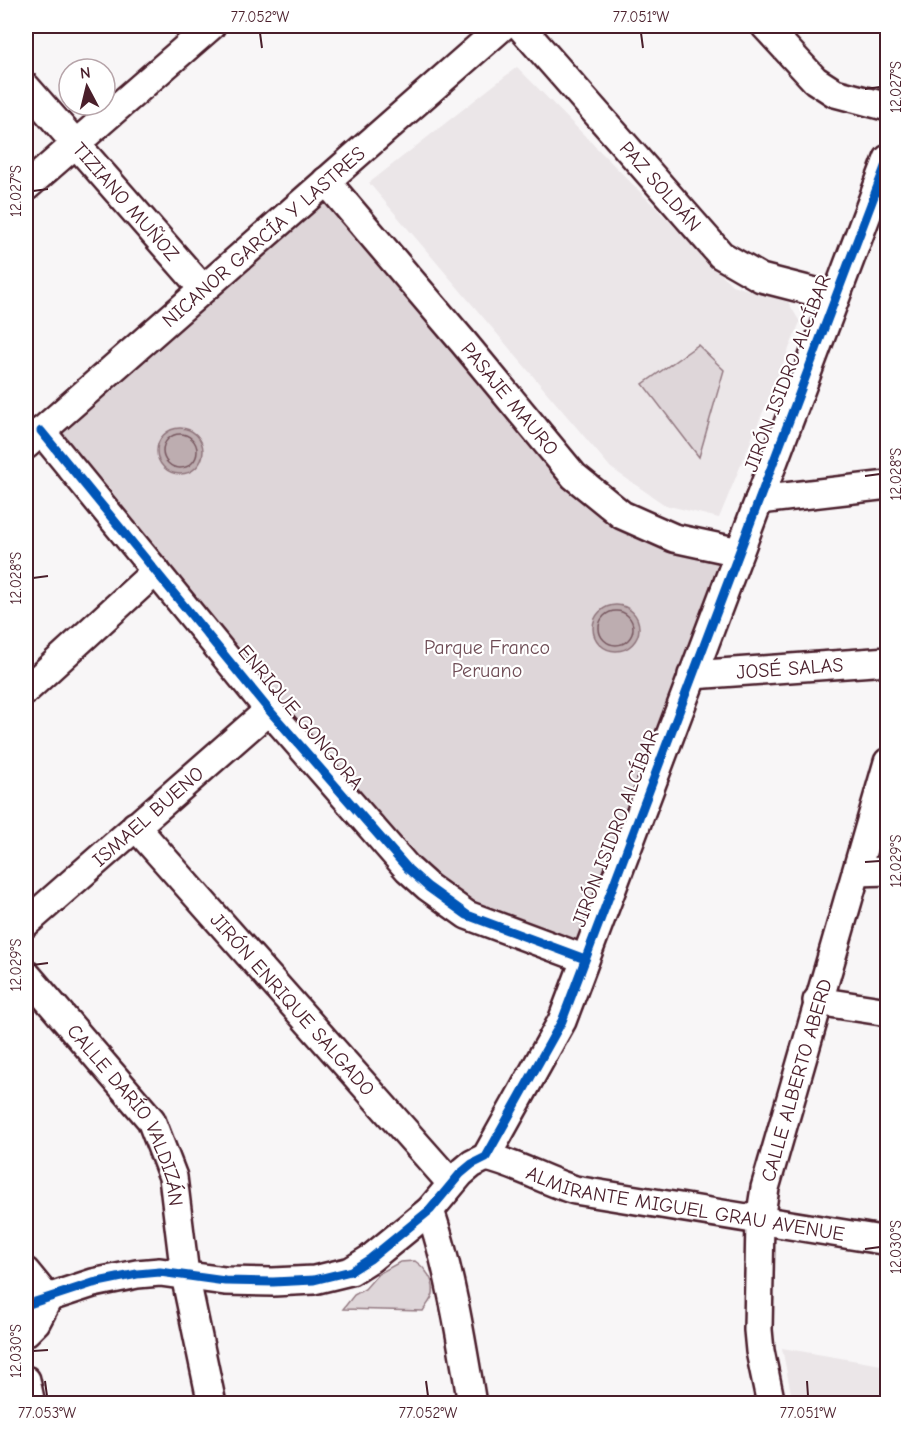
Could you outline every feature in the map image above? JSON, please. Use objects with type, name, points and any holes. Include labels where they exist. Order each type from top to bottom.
[{"type":"street","points":[[26,187],[211,26]]},
{"type":"street","name":"NICANOR GARCÍA Y LASTRES","points":[[33,438],[502,26]]},
{"type":"street","name":"PAZ SOLDÁN","points":[[520,26],[721,255],[761,278],[835,297]]},
{"type":"street","points":[[765,26],[790,55],[821,84],[835,93],[888,107]]},
{"type":"street","name":"TIZIANO MUÑOZ","points":[[26,87],[203,289]]},
{"type":"street","name":"JIRÓN ISIDRO ALCÍBAR","points":[[37,1302],[93,1282],[160,1272],[225,1281],[273,1282],[314,1281],[351,1271],[370,1259],[430,1210],[451,1183],[472,1164],[486,1157],[562,1021],[888,159]]},
{"type":"street","name":"PASAJE MAURO","points":[[326,181],[458,335],[574,476],[622,515],[674,538],[739,552]]},
{"type":"street","name":"ENRIQUE GONGORA","points":[[33,438],[156,571],[269,710],[408,869],[428,887],[467,915],[585,959]]},
{"type":"street","points":[[759,500],[888,485]]},
{"type":"street","points":[[26,690],[156,571]]},
{"type":"street","name":"JOSÉ SALAS","points":[[692,675],[888,661]]},
{"type":"street","name":"ISMAEL BUENO","points":[[26,923],[269,710]]},
{"type":"street","name":"CALLE ALBERTO ABERD","points":[[771,1404],[758,1330],[760,1220],[765,1188],[817,1001],[888,762]]},
{"type":"street","name":"JIRÓN ENRIQUE SALGADO","points":[[135,826],[451,1183]]},
{"type":"street","points":[[857,872],[888,870]]},
{"type":"street","name":"CALLE DARÍO VALDIZÁN","points":[[26,974],[151,1120],[173,1177],[185,1275],[212,1404]]},
{"type":"street","points":[[817,1001],[888,1012]]},
{"type":"street","name":"ALMIRANTE MIGUEL GRAU AVENUE","points":[[486,1157],[503,1161],[557,1185],[575,1190],[888,1241]]},
{"type":"street","points":[[430,1210],[444,1252],[454,1298],[472,1404]]},
{"type":"street","points":[[26,1272],[37,1302],[36,1322],[26,1332]]},
{"type":"street","points":[[26,1380],[30,1404]]},
{"type":"shaded area","points":[[517,67],[732,285],[788,302],[800,322],[719,518],[665,505],[611,468],[369,183]]},
{"type":"shaded area","points":[[782,1348],[887,1366],[887,1403],[793,1403]]},
{"type":"green space","name":"Parque Franco Peruano","points":[[326,181],[622,515],[739,552],[585,959],[428,887],[41,431]]},
{"type":"green space","points":[[698,345],[724,370],[699,457],[643,384]]},
{"type":"green space","points":[[415,1261],[426,1271],[433,1289],[432,1296],[423,1311],[343,1309],[354,1295],[365,1289],[378,1274],[400,1262]]},
{"type":"water","points":[[180,428],[196,435],[203,451],[196,467],[180,474],[164,467],[157,451],[164,435]]},
{"type":"water","points":[[616,605],[632,612],[639,628],[632,644],[616,651],[600,644],[593,628],[600,612]]},
{"type":"cycle path","points":[[26,1305],[93,1283],[137,1274],[160,1272],[225,1281],[273,1282],[314,1280],[351,1271],[370,1259],[430,1210],[460,1174],[472,1164],[486,1157],[562,1021],[888,159]]},
{"type":"cycle path","points":[[41,431],[269,710],[408,869],[428,887],[467,915],[585,959]]}]
